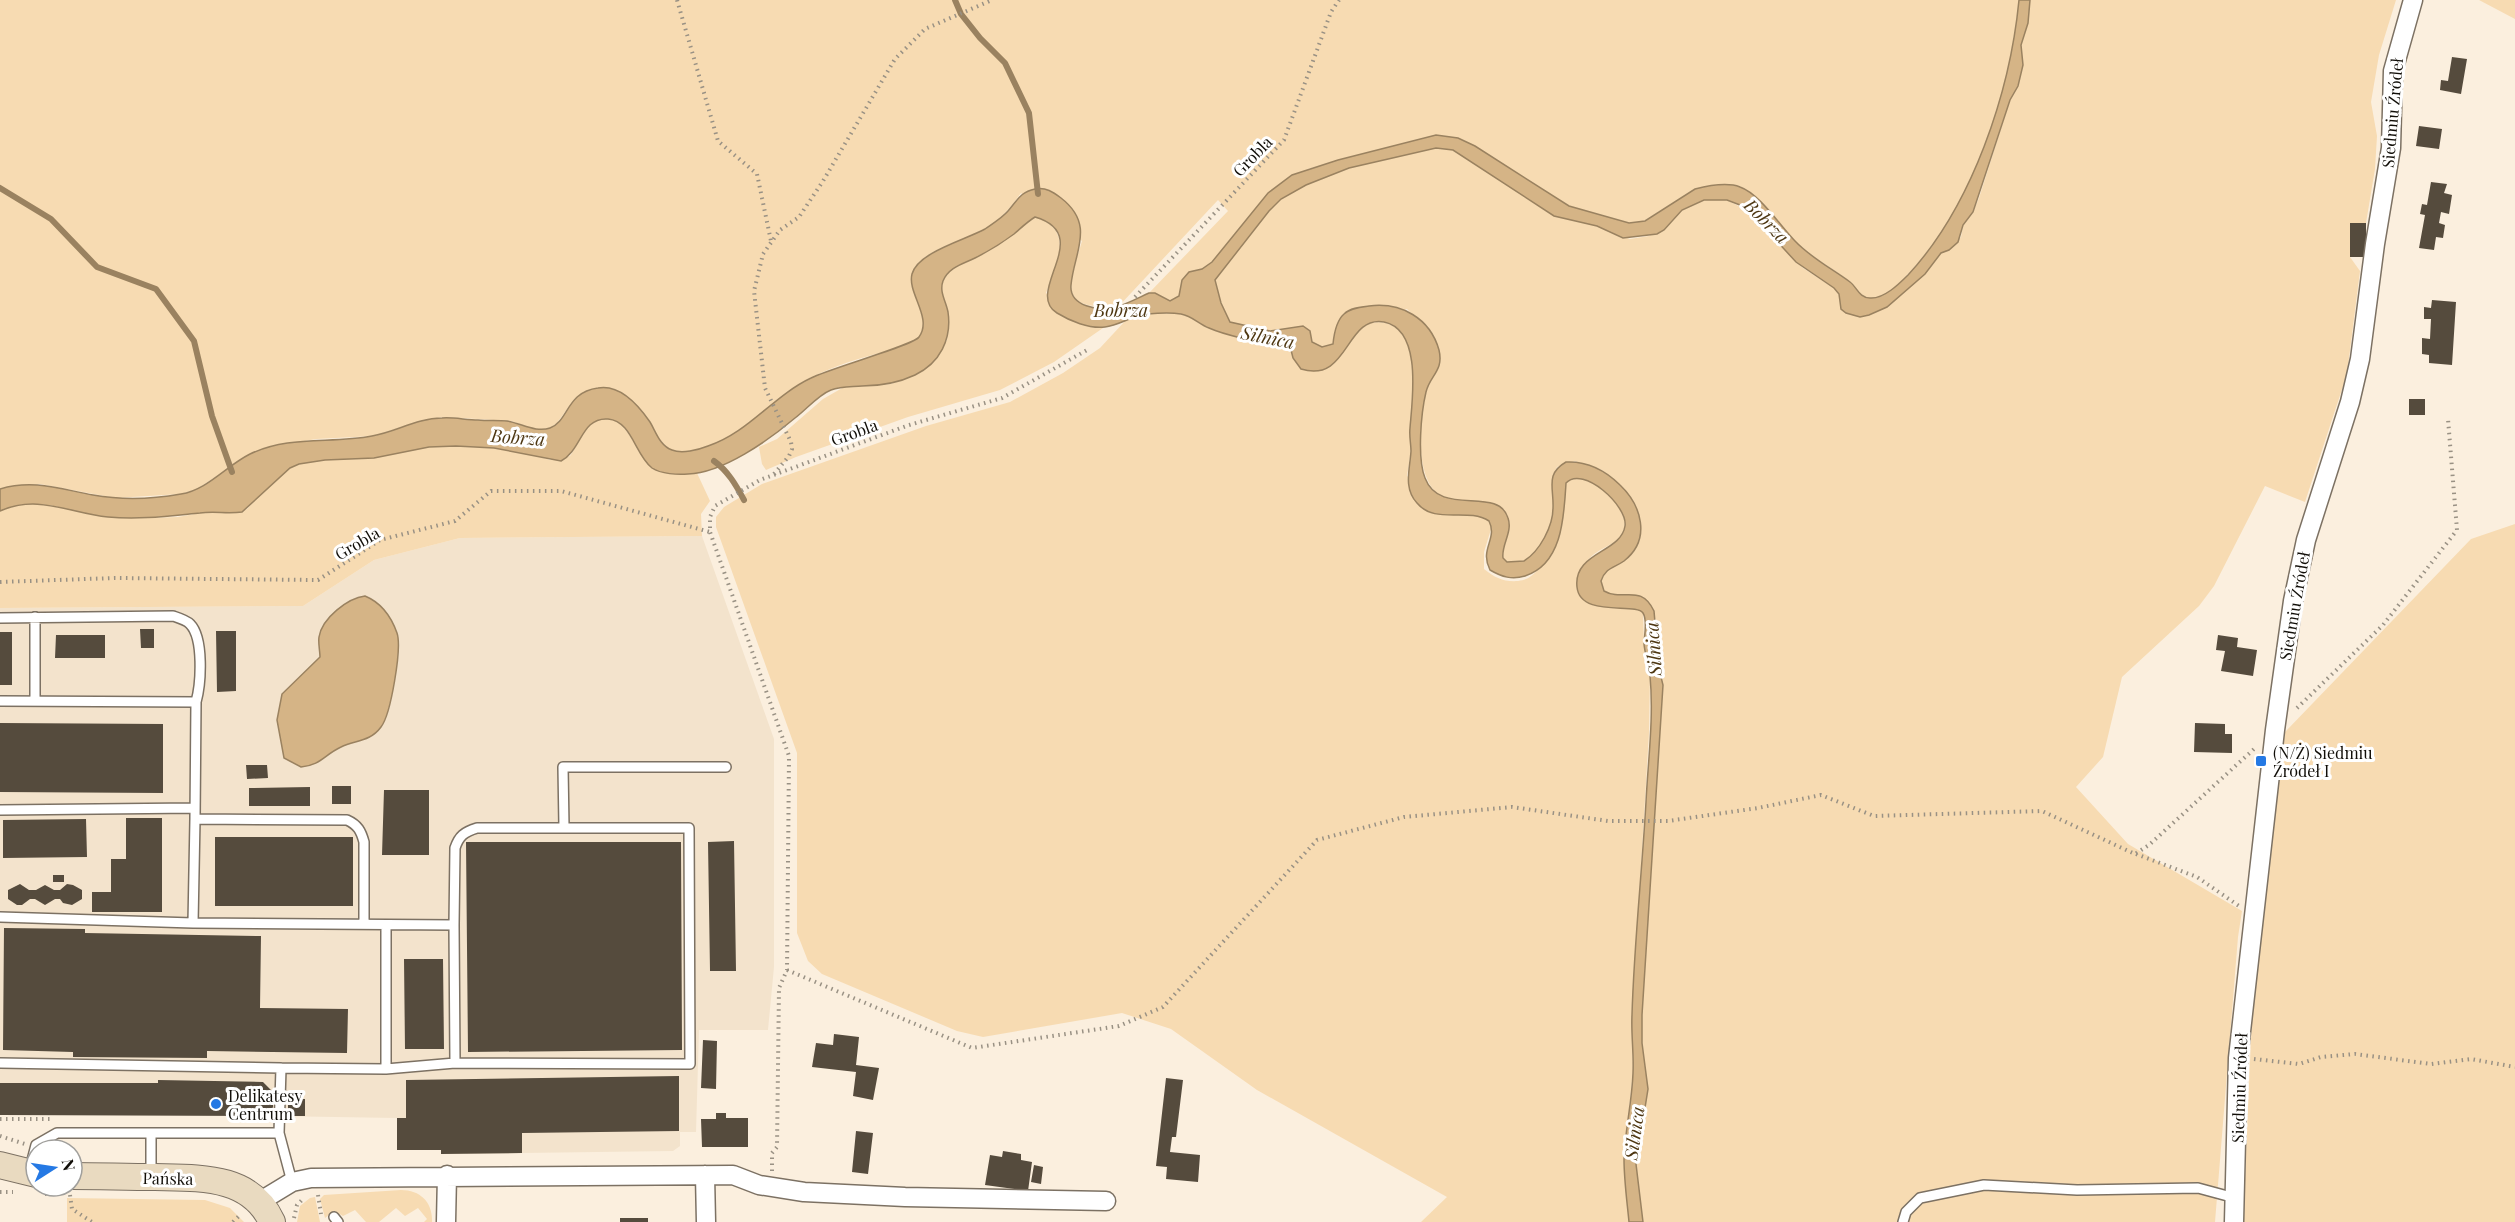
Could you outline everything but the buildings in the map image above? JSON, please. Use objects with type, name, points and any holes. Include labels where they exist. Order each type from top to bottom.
[{"type":"main road","points":[[0,1165],[24,1172]]},
{"type":"main road","name":"Pańska","points":[[84,1184],[151,1177],[215,1179],[238,1187],[258,1212]]},
{"type":"street","name":"Siedmiu Źródeł","points":[[2234,1222],[2238,1058],[2275,730],[2293,601],[2306,540],[2350,402],[2360,359],[2374,244],[2391,148],[2393,71],[2413,0]]},
{"type":"street","points":[[705,1175],[706,1222]]},
{"type":"street","points":[[258,1212],[292,1182],[320,1177],[733,1175],[772,1187],[804,1192],[905,1197],[1106,1201]]},
{"type":"street","points":[[446,1222],[447,1176]]},
{"type":"lane","points":[[0,618],[173,616],[183,619],[195,630],[199,644],[199,691],[196,702],[194,923]]},
{"type":"lane","points":[[35,617],[35,700]]},
{"type":"lane","points":[[0,701],[196,702]]},
{"type":"lane","points":[[564,827],[563,767],[726,766]]},
{"type":"lane","points":[[0,810],[195,808]]},
{"type":"lane","points":[[195,819],[347,820],[355,823],[364,842],[364,924]]},
{"type":"lane","points":[[0,1062],[386,1069],[455,1063],[690,1064],[689,828],[477,828],[466,831],[459,838],[455,849],[455,1063]]},
{"type":"lane","points":[[0,917],[194,923],[454,925]]},
{"type":"lane","points":[[386,925],[386,1069]]},
{"type":"lane","points":[[280,1068],[279,1133],[292,1182]]},
{"type":"lane","points":[[46,1138],[66,1132],[279,1133]]},
{"type":"lane","points":[[151,1133],[151,1177]]},
{"type":"lane","points":[[1903,1222],[1906,1212],[1920,1198],[1984,1185],[2077,1190],[2198,1188],[2235,1198]]},
{"type":"path","points":[[677,0],[718,141],[757,174],[771,242]]},
{"type":"path","points":[[774,475],[792,449],[791,442],[765,388],[754,291],[763,254],[780,230],[799,217],[824,181],[895,59],[926,29],[992,0]]},
{"type":"path","name":"Grobla","points":[[1135,297],[1284,140],[1331,12],[1339,0]]},
{"type":"path","name":"Grobla","points":[[0,582],[115,578],[318,580],[380,540],[455,521],[491,491],[561,490],[710,532],[710,517],[718,504],[760,480],[909,425],[1002,398],[1087,350]]},
{"type":"path","points":[[2135,854],[2149,845],[2275,730],[2383,625],[2457,530],[2448,419]]},
{"type":"path","points":[[710,532],[789,756],[787,970],[779,988],[777,1147],[772,1153],[772,1187]]},
{"type":"path","points":[[787,970],[972,1048],[1119,1026],[1163,1007],[1317,840],[1404,817],[1512,807],[1608,821],[1668,821],[1758,808],[1821,795],[1874,816],[2042,811],[2135,854],[2197,877],[2253,915]]},
{"type":"path","points":[[2238,1058],[2299,1064],[2321,1057],[2355,1054],[2432,1064],[2471,1059],[2515,1066]]},
{"type":"path","points":[[0,1136],[24,1144]]},
{"type":"path","points":[[294,1222],[297,1205],[304,1198],[318,1194],[322,1220]]},
{"type":"path","points":[[72,1198],[72,1209],[92,1222]]},
{"type":"path","points":[[232,1222],[258,1212]]},
{"type":"shaded area","points":[[0,0],[2019,0],[2007,73],[1997,110],[1969,182],[1952,215],[1931,246],[1900,282],[1891,290],[1875,298],[1866,298],[1850,282],[1801,247],[1759,200],[1740,187],[1720,186],[1695,189],[1644,221],[1629,223],[1569,206],[1475,146],[1426,138],[1308,169],[1212,262],[1202,269],[1189,272],[1182,280],[1179,296],[1170,301],[1155,293],[1149,293],[1228,211],[1218,200],[1118,307],[1109,307],[1082,303],[1075,298],[1071,282],[1082,241],[1021,193],[991,224],[925,257],[913,271],[913,287],[923,325],[922,333],[916,340],[900,348],[847,363],[810,378],[794,387],[734,434],[701,449],[682,452],[670,449],[657,436],[648,419],[575,398],[557,423],[550,428],[537,430],[511,421],[444,417],[423,420],[374,436],[316,439],[276,446],[252,453],[197,489],[181,494],[115,498],[40,484],[10,487],[23,503],[36,503],[108,517],[148,518],[178,517],[200,513],[236,513],[247,509],[263,491],[298,464],[325,460],[374,458],[429,447],[456,446],[529,453],[550,460],[570,456],[585,429],[593,422],[604,418],[613,419],[621,424],[646,460],[657,470],[674,474],[697,473],[710,501],[701,514],[702,536],[460,538],[374,560],[303,606],[0,608]]},
{"type":"shaded area","points":[[2030,0],[2396,0],[2379,55],[2371,102],[2377,136],[2375,169],[2366,223],[2350,223],[2350,257],[2360,271],[2347,374],[2305,502],[2265,486],[2214,586],[2199,606],[2122,677],[2103,757],[2076,787],[2128,844],[2242,911],[2215,1222],[1643,1222],[1636,1164],[1648,1089],[1642,1043],[1642,1015],[1663,685],[1659,669],[1654,611],[1641,596],[1609,594],[1604,591],[1601,581],[1606,570],[1617,565],[1639,538],[1602,470],[1575,461],[1557,467],[1552,482],[1551,523],[1540,545],[1524,561],[1507,562],[1502,552],[1507,538],[1481,501],[1458,501],[1445,498],[1435,491],[1428,480],[1423,466],[1420,434],[1423,403],[1428,386],[1437,370],[1439,353],[1435,340],[1407,309],[1334,334],[1333,344],[1322,347],[1314,343],[1298,327],[1270,331],[1230,322],[1221,303],[1215,280],[1281,199],[1306,185],[1349,168],[1436,148],[1453,150],[1554,216],[1597,226],[1630,239],[1649,236],[1682,210],[1704,200],[1727,200],[1750,212],[1803,268],[1834,288],[1839,294],[1841,309],[1860,317],[1870,315],[1925,274],[1941,253],[1949,250],[1961,237],[1963,225],[1973,212],[1979,198],[2010,100],[2018,86],[2023,65],[2021,45],[2028,23]]},
{"type":"shaded area","points":[[2479,0],[2515,0],[2515,19]]},
{"type":"shaded area","points":[[1035,217],[1055,230],[1059,239],[1058,260],[1046,293],[1091,327],[1103,328],[1054,362],[1000,390],[908,417],[766,470],[762,464],[759,447],[777,439],[823,399],[844,387],[891,384],[917,374],[936,359],[947,340],[948,311],[941,289],[951,269],[975,258]]},
{"type":"shaded area","points":[[1151,313],[1180,314],[1193,318],[1208,328],[1246,340],[1290,346],[1293,358],[1301,369],[1340,346],[1367,324],[1385,323],[1399,330],[1405,338],[1412,366],[1414,406],[1407,476],[1460,514],[1473,514],[1489,521],[1492,526],[1484,552],[1484,569],[1500,579],[1524,580],[1546,561],[1553,551],[1561,530],[1566,483],[1574,479],[1594,484],[1613,500],[1620,510],[1624,520],[1622,534],[1590,557],[1578,578],[1598,606],[1638,609],[1643,613],[1644,645],[1650,675],[1649,733],[1632,1017],[1633,1071],[1624,1157],[1629,1222],[1421,1222],[1447,1197],[1257,1090],[1171,1029],[1122,1013],[983,1037],[957,1031],[822,974],[808,961],[797,933],[797,753],[716,527],[716,517],[724,507],[762,484],[926,426],[1010,402],[1063,373],[1100,348],[1126,320]]},
{"type":"shaded area","points":[[2515,524],[2515,1222],[2243,1222],[2253,994],[2285,732],[2471,539]]},
{"type":"shaded area","points":[[702,536],[774,739],[774,967],[768,1030],[699,1030],[696,1132],[680,1132],[680,1146],[673,1151],[441,1154],[441,1150],[397,1150],[397,1118],[273,1116],[273,1092],[263,1082],[158,1083],[0,1115],[0,608],[303,606],[374,560],[460,538]]},
{"type":"shaded area","points":[[401,1190],[414,1192],[424,1199],[430,1209],[432,1222],[424,1222],[427,1219],[418,1208],[405,1216],[396,1208],[379,1222],[366,1222],[355,1210],[343,1216],[334,1211],[325,1218],[320,1199],[324,1195]]},
{"type":"shaded area","points":[[315,1197],[320,1222],[297,1222],[300,1206]]},
{"type":"shaded area","points":[[67,1198],[205,1200],[230,1208],[244,1222],[67,1222]]},
{"type":"water","points":[[2019,0],[2030,0],[2028,23],[2021,45],[2023,65],[2018,86],[2010,100],[1973,212],[1963,225],[1958,242],[1949,250],[1941,253],[1925,274],[1887,307],[1869,315],[1860,317],[1841,309],[1839,294],[1834,288],[1796,262],[1750,212],[1740,205],[1727,200],[1704,200],[1682,210],[1664,230],[1657,234],[1623,238],[1597,226],[1554,216],[1453,150],[1436,148],[1349,168],[1306,185],[1281,199],[1215,280],[1221,303],[1230,322],[1270,331],[1303,326],[1310,331],[1312,342],[1322,347],[1333,344],[1339,320],[1346,312],[1356,308],[1381,305],[1392,307],[1413,314],[1421,321],[1435,339],[1440,357],[1438,368],[1426,392],[1423,411],[1420,448],[1425,478],[1432,490],[1443,496],[1455,500],[1493,503],[1502,508],[1509,523],[1503,553],[1503,558],[1507,562],[1524,561],[1530,557],[1544,538],[1551,522],[1553,477],[1555,471],[1566,462],[1588,465],[1608,475],[1627,493],[1638,512],[1641,533],[1638,543],[1633,552],[1624,561],[1607,571],[1601,581],[1604,591],[1618,595],[1637,595],[1649,603],[1654,611],[1659,669],[1663,685],[1642,1015],[1642,1043],[1648,1089],[1636,1164],[1643,1222],[1629,1222],[1624,1159],[1632,1084],[1633,988],[1651,723],[1650,676],[1644,644],[1645,620],[1643,613],[1638,610],[1608,608],[1588,603],[1580,597],[1577,587],[1578,575],[1582,566],[1622,535],[1625,526],[1624,518],[1619,508],[1603,490],[1583,479],[1574,479],[1566,483],[1559,537],[1547,561],[1538,570],[1516,578],[1490,570],[1486,556],[1491,533],[1489,521],[1471,515],[1442,515],[1424,510],[1410,491],[1408,478],[1413,385],[1410,352],[1405,338],[1396,328],[1384,322],[1371,323],[1361,328],[1338,359],[1329,367],[1317,371],[1301,369],[1293,358],[1290,346],[1227,334],[1181,314],[1145,315],[1105,327],[1080,324],[1057,313],[1049,304],[1048,292],[1060,250],[1059,237],[1052,225],[1035,217],[1000,244],[957,266],[946,276],[942,289],[949,322],[946,341],[937,357],[924,370],[909,378],[889,384],[831,390],[821,395],[784,427],[745,454],[702,472],[675,474],[660,472],[652,468],[623,426],[608,419],[592,423],[573,450],[561,461],[494,448],[456,446],[429,447],[374,458],[325,460],[299,464],[290,468],[242,512],[205,512],[120,518],[41,504],[14,506],[0,511],[0,489],[12,486],[46,486],[104,497],[148,498],[181,494],[199,488],[241,459],[265,448],[295,442],[372,436],[433,419],[507,421],[534,429],[550,428],[561,419],[580,395],[598,388],[614,389],[635,403],[650,422],[661,442],[668,448],[680,452],[700,449],[736,432],[784,394],[811,378],[914,341],[923,330],[922,314],[911,281],[916,266],[943,247],[985,229],[1003,216],[1019,197],[1030,190],[1046,189],[1052,192],[1072,208],[1078,218],[1080,239],[1071,285],[1075,298],[1080,303],[1102,309],[1116,307],[1149,293],[1155,293],[1170,301],[1179,296],[1182,280],[1189,272],[1202,269],[1212,262],[1268,193],[1292,175],[1338,160],[1436,135],[1458,138],[1475,146],[1569,206],[1629,223],[1645,221],[1695,189],[1723,185],[1740,187],[1755,196],[1808,253],[1850,282],[1863,296],[1875,298],[1886,294],[1900,283],[1931,247],[1969,182],[1997,110],[2007,72]]},
{"type":"water","points":[[365,596],[385,611],[397,633],[397,666],[385,720],[377,732],[372,735],[335,750],[318,762],[301,767],[284,758],[277,720],[282,694],[320,657],[319,637],[330,616],[351,601]]},
{"type":"waterway","points":[[955,0],[961,14],[980,38],[1005,63],[1029,113],[1038,194]]},
{"type":"waterway","points":[[0,188],[51,219],[97,267],[156,289],[194,341],[212,416],[232,472]]},
{"type":"waterway","points":[[714,461],[728,474],[744,500]]},
{"type":"place","name":"(N/Ż) Siedmiu Źródeł I","points":[[2261,761]]},
{"type":"place","name":"Delikatesy Centrum","points":[[216,1104]]},
{"type":"water label","name":"Bobrza","points":[[1767,221]]},
{"type":"water label","name":"Bobrza","points":[[1121,310]]},
{"type":"water label","name":"Silnica","points":[[1268,337]]},
{"type":"water label","name":"Bobrza","points":[[518,437]]},
{"type":"water label","name":"Silnica","points":[[1653,649]]},
{"type":"water label","name":"Silnica","points":[[1634,1133]]}]
